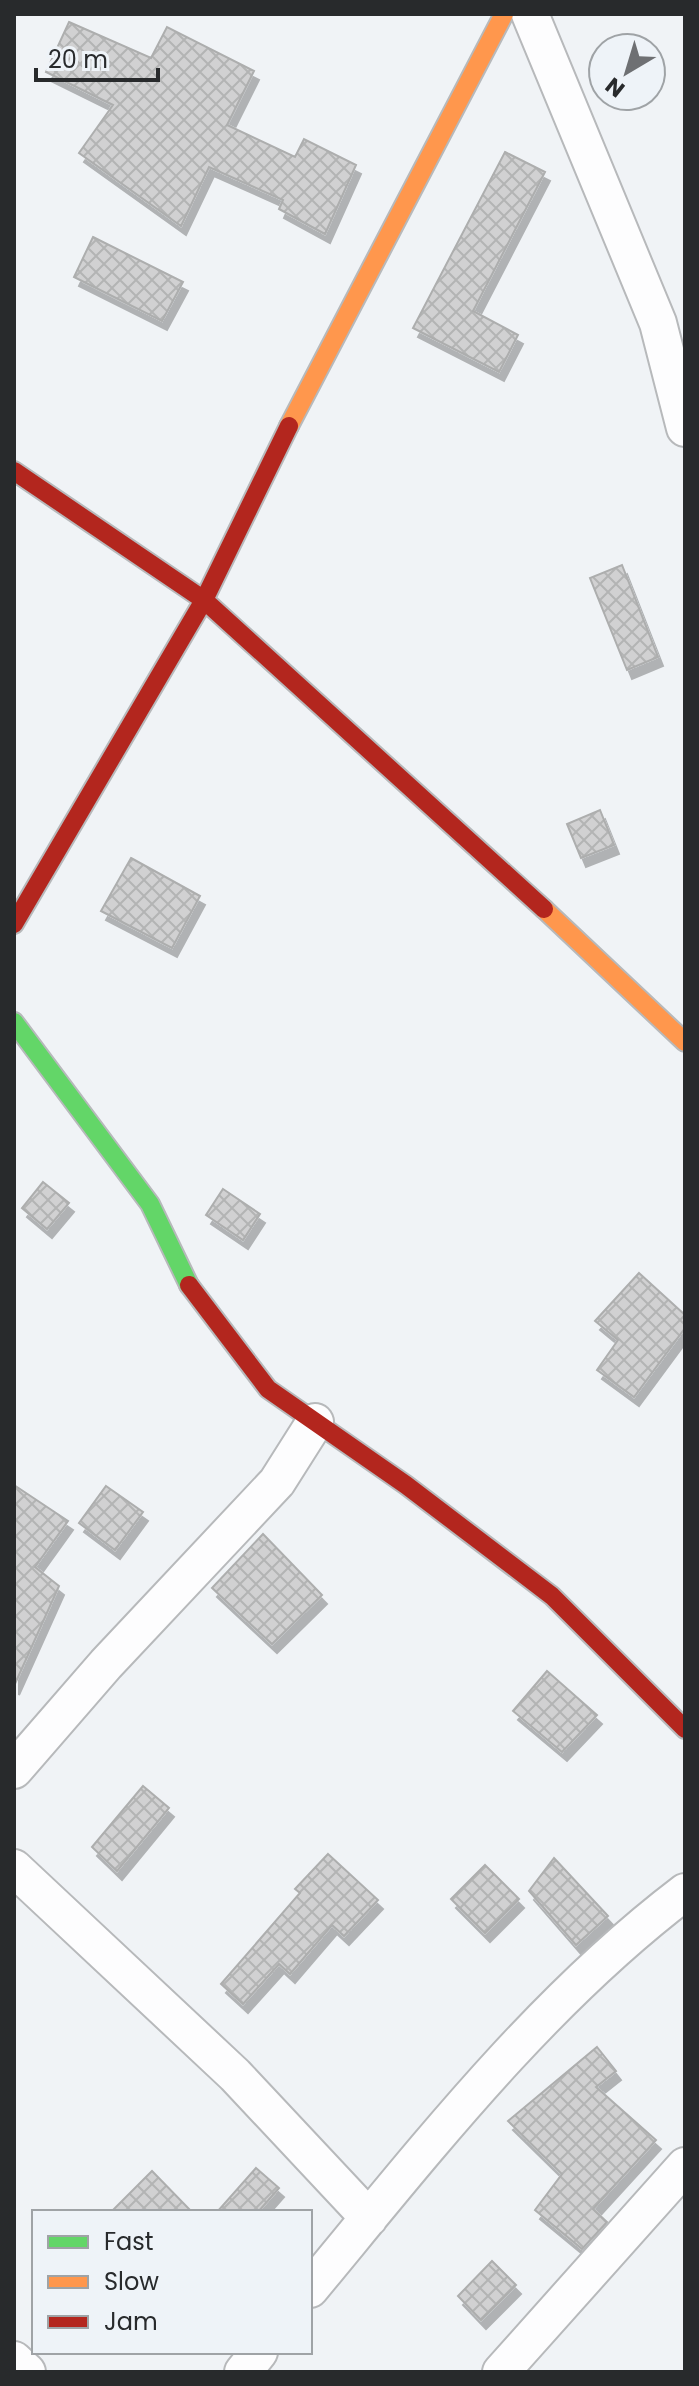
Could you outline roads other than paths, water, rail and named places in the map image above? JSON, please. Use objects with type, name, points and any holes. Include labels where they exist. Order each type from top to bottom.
[{"type":"street","points":[[14,924],[204,600],[310,384],[504,14]]},
{"type":"street","points":[[530,14],[658,323],[685,428]]},
{"type":"street","points":[[14,471],[204,600],[611,970],[685,1042]]},
{"type":"street","points":[[14,1022],[150,1204],[181,1274],[268,1389],[406,1485],[552,1596],[685,1729]]},
{"type":"street","points":[[14,1770],[106,1664],[277,1482],[315,1422]]},
{"type":"street","points":[[14,1868],[235,2075],[369,2218]]},
{"type":"street","points":[[312,2287],[505,2059],[630,1933],[685,1892]]},
{"type":"street","points":[[501,2372],[685,2166]]},
{"type":"street","points":[[243,2372],[257,2354]]},
{"type":"street","points":[[14,2360],[27,2372]]}]
